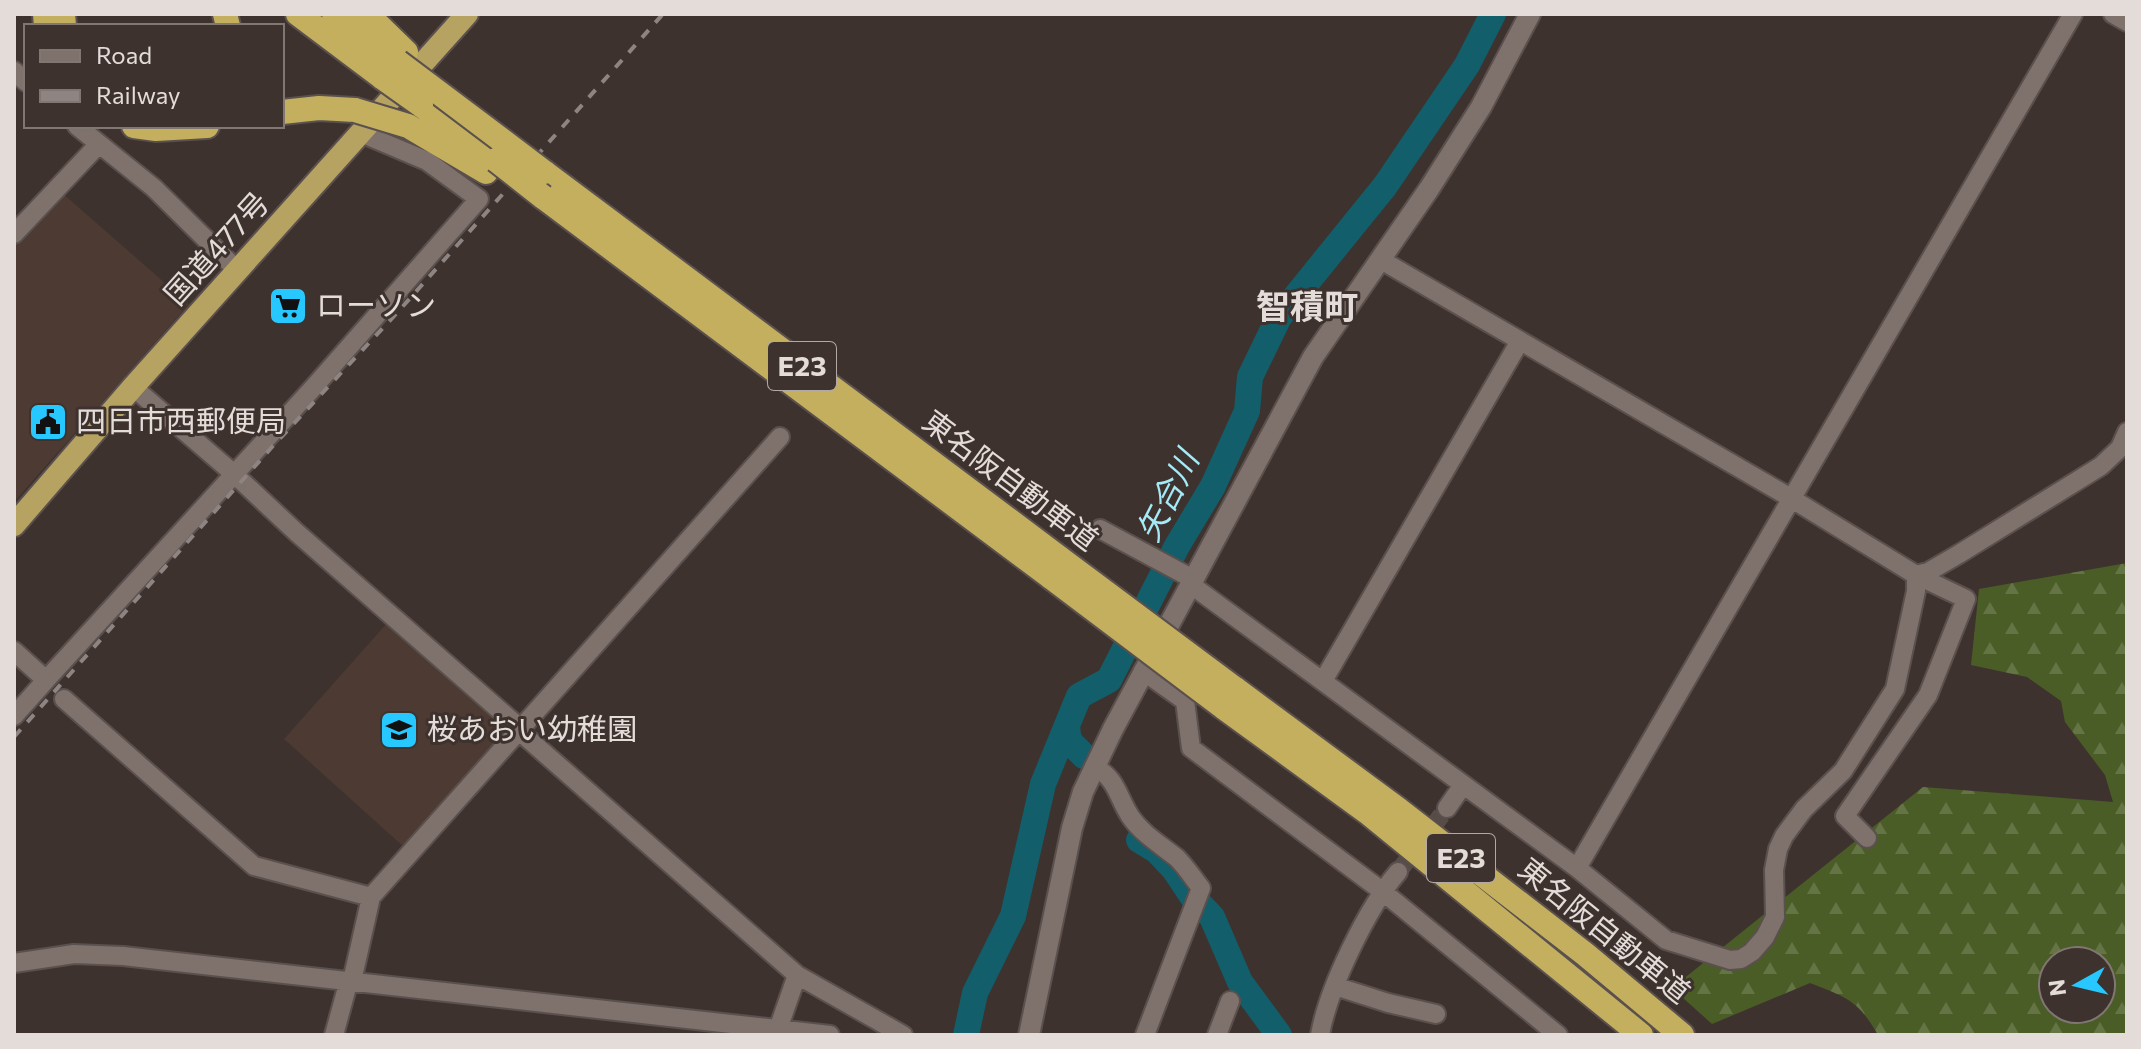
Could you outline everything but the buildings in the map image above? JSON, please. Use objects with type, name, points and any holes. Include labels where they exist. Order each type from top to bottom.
[{"type":"highway","name":"東名阪自動車道","points":[[298,14],[396,64],[415,115],[497,159],[544,172],[1228,698],[1641,1035]]},
{"type":"highway","name":"東名阪自動車道","points":[[334,14],[396,64],[539,201],[1056,568]]},
{"type":"highway","points":[[367,14],[396,64]]},
{"type":"highway","name":"国道477号","points":[[14,525],[238,271],[358,121],[467,14]]},
{"type":"highway","points":[[284,112],[319,108],[358,121],[415,115]]},
{"type":"highway","points":[[149,128],[173,128]]},
{"type":"highway","name":"東名阪自動車道","points":[[1228,698],[1411,819],[1585,954],[1682,1035]]},
{"type":"street","points":[[1029,1035],[1072,828],[1094,767],[1189,579],[1313,357],[1481,107],[1530,14]]},
{"type":"street","points":[[1577,868],[2073,14]]},
{"type":"street","points":[[2113,14],[2127,22]]},
{"type":"street","points":[[14,716],[313,388],[479,199],[427,161],[358,121]]},
{"type":"street","points":[[79,128],[154,188],[238,271]]},
{"type":"street","points":[[14,234],[99,144]]},
{"type":"street","points":[[1381,260],[1916,575],[1966,599],[1928,695],[1845,816],[1867,838]]},
{"type":"street","points":[[1323,681],[1520,341]]},
{"type":"street","points":[[133,387],[797,975],[903,1035]]},
{"type":"street","points":[[1916,575],[1928,572],[1959,554],[2101,466],[2120,448],[2127,432]]},
{"type":"street","points":[[334,1035],[371,897],[780,437]]},
{"type":"street","points":[[1100,529],[1189,579],[1577,868],[1666,940],[1730,960],[1747,957],[1758,948],[1775,917],[1774,870],[1784,836],[1804,809],[1838,777],[1895,689],[1916,591],[1916,575]]},
{"type":"street","points":[[14,651],[46,680]]},
{"type":"street","points":[[1143,671],[1185,701],[1191,748],[1382,891],[1558,1035]]},
{"type":"street","points":[[64,699],[254,866],[371,897]]},
{"type":"street","points":[[1860,744],[1885,759]]},
{"type":"street","points":[[1094,767],[1108,773],[1138,826],[1177,858],[1201,888],[1145,1035]]},
{"type":"street","points":[[1447,808],[1463,785]]},
{"type":"street","points":[[1320,1035],[1335,986],[1382,891],[1398,872]]},
{"type":"street","points":[[14,963],[53,956],[95,954],[777,1032],[830,1035]]},
{"type":"street","points":[[777,1032],[797,975]]},
{"type":"street","points":[[1335,986],[1436,1014]]},
{"type":"street","points":[[1217,1035],[1230,1001]]},
{"type":"shaded area","points":[[61,192],[189,304],[14,502],[14,244]]},
{"type":"shaded area","name":"桜あおい幼稚園","points":[[388,622],[504,722],[505,737],[405,848],[284,739]]},
{"type":"green space","points":[[2127,563],[2127,1035],[1878,1035],[1864,1014],[1850,1001],[1810,983],[1712,1024],[1672,988],[1923,787],[2113,802],[2105,775],[2065,722],[2061,701],[2027,677],[1971,665],[1979,589]]},
{"type":"waterway","name":"矢合川","points":[[966,1035],[975,993],[1013,916],[1043,784],[1079,696],[1109,680],[1177,546],[1213,486],[1247,411],[1250,377],[1279,317],[1385,186],[1467,65],[1493,14]]},
{"type":"waterway","points":[[1067,727],[1069,741],[1084,756]]},
{"type":"waterway","points":[[1139,840],[1157,851],[1212,917],[1240,982],[1279,1035]]},
{"type":"tunnel","points":[[1398,872],[1447,808]]},
{"type":"railway","points":[[14,737],[663,14]]},
{"type":"place","name":"ローソン","points":[[288,306]]},
{"type":"place","name":"四日市西郵便局","points":[[48,422]]},
{"type":"place","name":"桜あおい幼稚園","points":[[399,730]]},
{"type":"district","name":"智積町","points":[[1307,307]]}]
